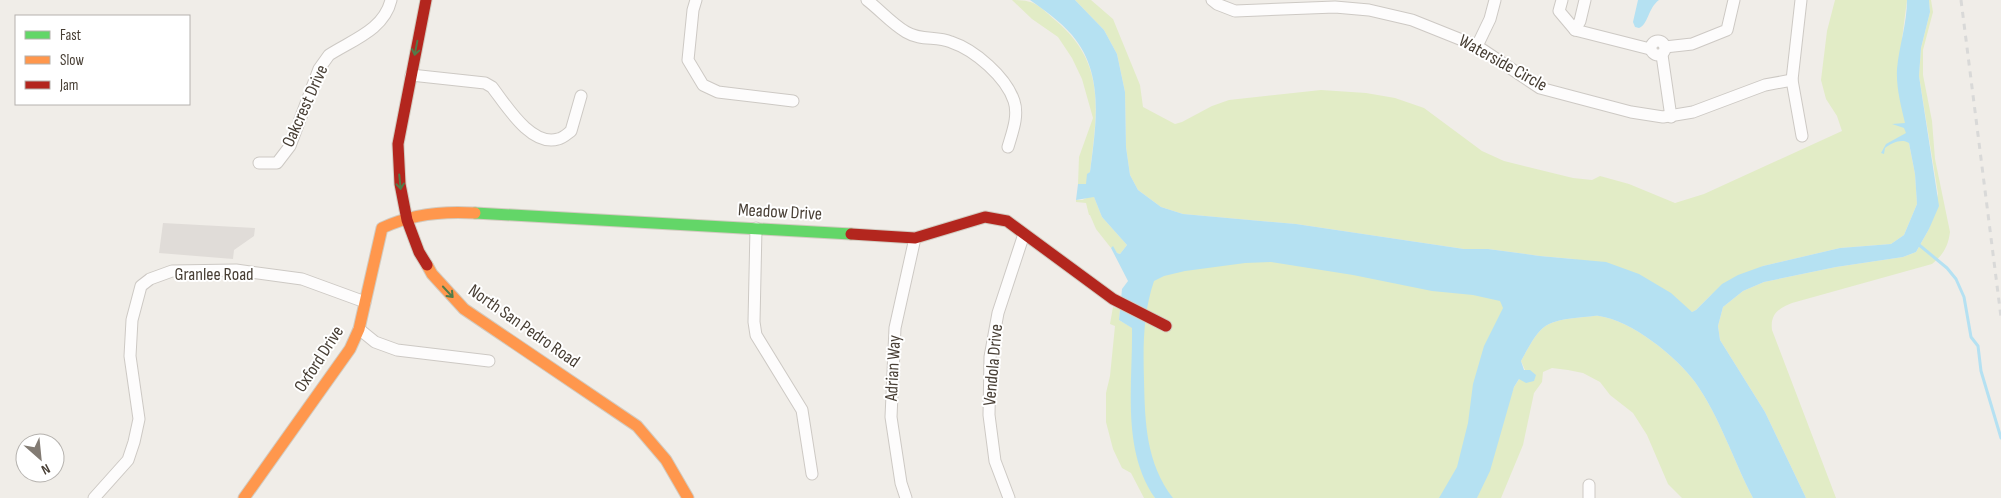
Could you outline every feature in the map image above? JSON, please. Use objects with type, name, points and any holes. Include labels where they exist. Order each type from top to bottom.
[{"type":"street","name":"Oakcrest Drive","points":[[259,163],[277,163],[290,146],[319,69],[328,55],[377,26],[384,18],[391,0]]},
{"type":"street","name":"North San Pedro Road","points":[[426,0],[408,141],[412,219],[419,252],[432,274],[464,309],[638,426],[661,451],[676,473],[688,498]]},
{"type":"street","name":"North San Pedro Road","points":[[416,76],[437,0]]},
{"type":"street","points":[[696,0],[693,10],[688,60],[703,85],[718,92],[793,101]]},
{"type":"street","points":[[867,0],[906,32],[922,38],[949,41],[964,47],[997,73],[1014,102],[1015,123],[1008,147]]},
{"type":"street","name":"Waterside Circle","points":[[1212,0],[1216,4],[1235,11],[1371,5],[1477,46],[1540,88],[1631,112],[1667,117],[1694,112],[1765,85],[1792,80]]},
{"type":"street","points":[[1477,46],[1490,19],[1495,0]]},
{"type":"street","points":[[1562,0],[1559,11],[1575,30],[1658,52],[1692,44],[1727,30],[1734,0]]},
{"type":"street","points":[[1575,30],[1580,21],[1585,0]]},
{"type":"street","points":[[1801,0],[1792,80],[1802,136]]},
{"type":"street","points":[[1658,52],[1667,117]]},
{"type":"street","points":[[416,76],[485,83],[492,87],[526,130],[546,140],[559,139],[571,131],[581,96]]},
{"type":"street","name":"Meadow Drive","points":[[412,219],[434,214],[458,212],[916,238],[985,217],[1007,221],[1113,299],[1166,326]]},
{"type":"street","name":"North San Pedro Road","points":[[412,219],[439,268],[470,301],[496,321],[643,419],[668,445],[684,468],[698,498]]},
{"type":"street","name":"Oxford Drive","points":[[244,498],[350,349],[359,329],[382,228],[390,224],[412,219]]},
{"type":"street","points":[[756,228],[754,322],[756,335],[802,410],[812,474]]},
{"type":"street","name":"Vendola Drive","points":[[1009,498],[995,461],[989,415],[990,357],[998,313],[1024,234]]},
{"type":"street","name":"Adrian Way","points":[[906,498],[901,483],[891,416],[895,328],[916,238]]},
{"type":"street","name":"Granlee Road","points":[[94,498],[128,460],[134,442],[139,419],[130,356],[132,320],[141,286],[150,279],[172,272],[236,270],[302,280],[365,302]]},
{"type":"street","points":[[359,329],[375,342],[397,350],[489,361]]},
{"type":"street","points":[[1589,485],[1590,498]]},
{"type":"green space","points":[[1012,0],[1036,4],[1055,20],[1072,36],[1083,53],[1091,71],[1096,109],[1093,150],[1090,172],[1087,175],[1087,184],[1078,184],[1079,157],[1093,118],[1082,79],[1072,58],[1058,37],[1032,19]]},
{"type":"green space","points":[[1075,0],[1091,0],[1113,19],[1140,85],[1143,107],[1175,124],[1229,100],[1321,90],[1366,93],[1395,98],[1424,108],[1482,151],[1504,161],[1573,178],[1592,180],[1600,176],[1629,184],[1675,203],[1704,194],[1842,131],[1837,116],[1826,99],[1821,80],[1827,31],[1835,0],[1907,0],[1902,39],[1905,123],[1915,174],[1917,204],[1904,235],[1891,244],[1840,248],[1763,266],[1711,295],[1692,312],[1574,259],[1488,249],[1464,249],[1296,224],[1183,214],[1161,207],[1138,190],[1130,175],[1126,147],[1125,92],[1117,54],[1104,30]]},
{"type":"green space","points":[[1929,0],[1931,0],[1933,12],[1923,50],[1923,75],[1932,121],[1935,159],[1950,232],[1949,237],[1944,250],[1932,264],[1792,303],[1776,312],[1772,320],[1772,330],[1836,498],[1806,498],[1765,412],[1720,340],[1718,326],[1723,307],[1743,291],[1764,282],[1836,267],[1903,257],[1916,252],[1929,229],[1938,194],[1919,76],[1921,48],[1930,12]]},
{"type":"green space","points":[[1094,197],[1102,217],[1127,245],[1120,254],[1113,247],[1111,248],[1096,229],[1089,215],[1086,203],[1076,202],[1076,200]]},
{"type":"green space","points":[[1150,245],[1374,245],[1532,304],[1507,407],[1514,387],[1525,370],[1521,361],[1533,339],[1544,327],[1559,321],[1596,316],[1625,324],[1665,351],[1695,382],[1719,424],[1753,498],[1682,498],[1668,484],[1647,435],[1633,413],[1610,395],[1600,382],[1583,373],[1552,368],[1543,372],[1542,382],[1534,393],[1523,445],[1501,498],[1477,498],[1478,495],[1474,498],[1168,498],[1140,467],[1155,498],[1144,498],[1131,473],[1122,468],[1113,449],[1106,422],[1106,393],[1110,376],[1115,326],[1110,324],[1113,307],[1120,309],[1119,320],[1131,327]]},
{"type":"shaded area","points":[[163,223],[255,228],[254,236],[234,250],[233,259],[159,253]]},
{"type":"water","points":[[1030,0],[1075,0],[1104,30],[1117,54],[1125,92],[1126,147],[1130,175],[1138,190],[1161,207],[1183,214],[1296,224],[1464,249],[1488,249],[1606,262],[1639,274],[1671,293],[1692,312],[1722,284],[1738,275],[1763,266],[1840,248],[1891,244],[1904,235],[1917,204],[1915,174],[1909,143],[1900,141],[1893,143],[1885,148],[1884,154],[1881,153],[1886,144],[1906,133],[1904,128],[1892,124],[1905,123],[1898,90],[1897,69],[1906,18],[1907,0],[1929,0],[1930,12],[1921,48],[1919,76],[1939,206],[1916,252],[1903,257],[1836,267],[1764,282],[1743,291],[1723,307],[1718,326],[1720,340],[1765,412],[1806,498],[1753,498],[1712,410],[1704,395],[1687,372],[1665,351],[1639,332],[1612,319],[1596,316],[1559,320],[1544,327],[1539,332],[1521,361],[1524,370],[1530,370],[1536,375],[1534,381],[1526,383],[1519,379],[1514,387],[1490,471],[1477,498],[1439,498],[1457,467],[1468,423],[1473,384],[1484,346],[1503,308],[1500,301],[1473,295],[1432,291],[1353,275],[1271,262],[1245,263],[1185,271],[1164,276],[1154,281],[1148,305],[1144,343],[1146,427],[1157,471],[1173,498],[1155,498],[1144,479],[1133,437],[1131,415],[1132,328],[1119,320],[1122,289],[1128,281],[1111,248],[1113,246],[1117,253],[1120,254],[1127,245],[1102,217],[1094,197],[1076,200],[1078,184],[1086,184],[1087,174],[1090,172],[1096,118],[1096,100],[1090,66],[1072,35],[1057,20]]},
{"type":"water","points":[[1638,0],[1659,0],[1655,3],[1644,23],[1639,28],[1635,27],[1633,22]]},
{"type":"waterway","points":[[1918,244],[1947,268],[1956,279],[1964,297],[1971,337],[1978,346],[1981,371],[2001,438]]},
{"type":"railway","points":[[1961,0],[2001,317]]},
{"type":"traffic: fast","points":[[475,213],[851,234]]},
{"type":"traffic: slow","points":[[244,498],[350,349],[359,329],[382,228],[404,219],[428,214],[475,213]]},
{"type":"traffic: slow","points":[[427,265],[432,274],[464,309],[637,426],[666,460],[688,498]]},
{"type":"traffic: jam","points":[[426,0],[398,144],[400,184],[407,220],[419,252],[427,265]]},
{"type":"traffic: jam","points":[[851,234],[915,238],[985,217],[1007,221],[1113,299],[1166,326]]}]
